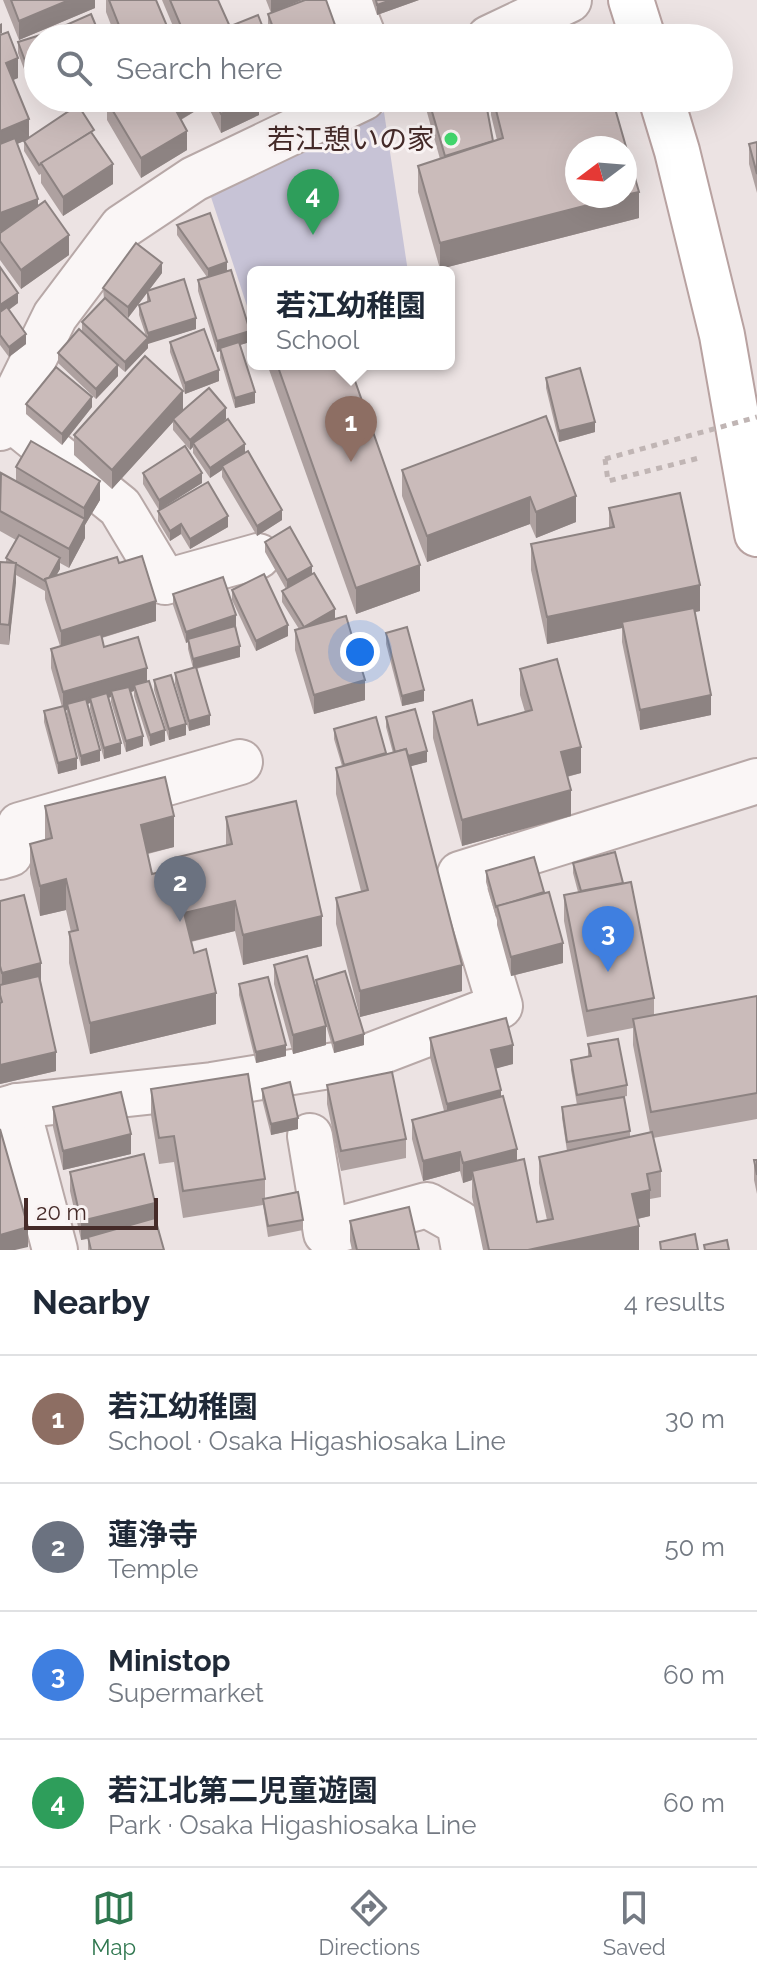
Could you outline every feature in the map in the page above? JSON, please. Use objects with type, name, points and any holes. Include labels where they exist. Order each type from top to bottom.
[{"type":"main road","points":[[631,0],[639,24]]},
{"type":"main road","points":[[665,112],[722,335],[757,534]]},
{"type":"street","points":[[349,0],[358,24]]},
{"type":"street","points":[[518,24],[569,0]]},
{"type":"street","points":[[258,556],[165,582],[120,507],[3,422],[55,316],[122,227],[194,179],[334,112]]},
{"type":"street","points":[[0,857],[10,854],[20,825],[240,762]]},
{"type":"street","points":[[55,1250],[9,1108],[212,1085],[354,1062],[500,1006],[460,874],[757,781]]},
{"type":"street","points":[[310,1136],[326,1233],[427,1205],[459,1223],[464,1250]]},
{"type":"path","points":[[704,457],[608,481],[605,459],[757,417]]},
{"type":"shaded area","points":[[384,112],[407,266],[247,266],[247,306],[211,197]]},
{"type":"building","points":[[11,0],[69,0],[19,21]]},
{"type":"building","points":[[109,0],[156,0],[166,24],[118,24]]},
{"type":"building","points":[[170,0],[218,0],[229,24],[180,24]]},
{"type":"building","points":[[305,0],[326,0],[335,24],[272,24],[268,14]]},
{"type":"building","points":[[91,14],[95,24],[68,24]]},
{"type":"building","points":[[258,15],[262,24],[236,24]]},
{"type":"building","points":[[8,32],[18,58],[6,63],[29,119],[0,131],[0,35]]},
{"type":"building","points":[[24,40],[24,58],[18,42]]},
{"type":"building","points":[[68,112],[82,112],[94,130],[39,165],[24,141]]},
{"type":"building","points":[[114,112],[177,112],[187,131],[141,158]]},
{"type":"building","points":[[432,112],[488,112],[493,141],[445,156]]},
{"type":"building","points":[[496,112],[616,112],[623,136],[565,136],[565,208],[576,208],[440,243],[418,166],[503,138]]},
{"type":"building","points":[[91,132],[113,164],[63,197],[41,163]]},
{"type":"building","points":[[15,138],[38,199],[0,213],[0,144]]},
{"type":"building","points":[[757,142],[757,174],[749,144]]},
{"type":"building","points":[[45,201],[69,235],[21,270],[0,241],[0,233]]},
{"type":"building","points":[[210,213],[227,262],[208,269],[177,225]]},
{"type":"building","points":[[136,243],[162,263],[128,307],[103,288]]},
{"type":"building","points":[[0,267],[18,293],[0,305]]},
{"type":"building","points":[[231,270],[247,321],[247,332],[217,341],[198,280]]},
{"type":"building","points":[[184,279],[196,318],[148,333],[139,305],[150,301],[147,291]]},
{"type":"building","points":[[105,298],[148,338],[125,362],[82,322]]},
{"type":"building","points":[[7,307],[26,334],[9,347],[0,335],[0,312]]},
{"type":"building","points":[[79,329],[118,365],[96,389],[58,353]]},
{"type":"building","points":[[204,329],[219,370],[185,383],[170,342]]},
{"type":"building","points":[[239,342],[255,392],[235,398],[220,348]]},
{"type":"building","points":[[145,356],[183,391],[112,470],[74,435]]},
{"type":"building","points":[[56,367],[92,397],[62,434],[26,404]]},
{"type":"building","points":[[580,368],[595,422],[559,431],[546,378]]},
{"type":"building","points":[[279,370],[351,370],[420,565],[356,588]]},
{"type":"building","points":[[209,388],[226,408],[190,440],[173,419]]},
{"type":"building","points":[[546,416],[576,496],[536,512],[530,497],[427,536],[402,470]]},
{"type":"building","points":[[228,419],[245,444],[210,468],[193,443]]},
{"type":"building","points":[[31,441],[100,481],[84,508],[16,467]]},
{"type":"building","points":[[185,446],[202,473],[159,500],[143,473]]},
{"type":"building","points":[[248,451],[282,510],[257,526],[222,466]]},
{"type":"building","points":[[1,473],[85,519],[69,549],[0,511]]},
{"type":"building","points":[[208,482],[228,516],[190,539],[181,524],[170,531],[158,511]]},
{"type":"building","points":[[680,493],[700,585],[547,617],[531,544],[614,527],[609,508]]},
{"type":"building","points":[[290,527],[312,566],[287,580],[265,542]]},
{"type":"building","points":[[19,535],[60,558],[45,581],[6,558]]},
{"type":"building","points":[[142,556],[156,601],[61,631],[45,579],[117,557],[119,563]]},
{"type":"building","points":[[0,562],[16,563],[9,625],[0,624]]},
{"type":"building","points":[[314,573],[335,609],[304,627],[282,591]]},
{"type":"building","points":[[264,574],[288,625],[256,641],[232,590]]},
{"type":"building","points":[[223,577],[236,615],[186,632],[173,594]]},
{"type":"building","points":[[694,608],[711,695],[640,710],[622,622]]},
{"type":"building","points":[[346,616],[365,680],[314,695],[295,630]]},
{"type":"building","points":[[235,626],[240,646],[193,659],[188,639]]},
{"type":"building","points":[[407,627],[424,690],[402,696],[386,633]]},
{"type":"building","points":[[101,634],[104,647],[138,637],[147,668],[63,692],[51,649]]},
{"type":"building","points":[[557,659],[581,747],[561,752],[571,790],[462,820],[433,712],[472,700],[478,725],[532,710],[520,669]]},
{"type":"building","points":[[196,667],[210,715],[189,721],[175,673]]},
{"type":"building","points":[[171,675],[186,724],[169,729],[154,680]]},
{"type":"building","points":[[149,681],[165,730],[150,735],[134,685]]},
{"type":"building","points":[[129,687],[143,736],[126,741],[111,691]]},
{"type":"building","points":[[107,693],[121,743],[104,748],[90,698]]},
{"type":"building","points":[[86,699],[100,750],[81,756],[67,704]]},
{"type":"building","points":[[64,706],[77,758],[58,763],[44,711]]},
{"type":"building","points":[[415,709],[427,751],[408,756],[406,749],[395,752],[386,717]]},
{"type":"building","points":[[376,717],[386,753],[344,765],[334,729]]},
{"type":"building","points":[[406,749],[462,965],[360,991],[336,898],[368,890],[336,768]]},
{"type":"building","points":[[165,777],[174,816],[141,825],[152,874],[177,868],[174,858],[232,844],[226,817],[296,801],[322,916],[243,935],[235,901],[184,913],[194,953],[206,949],[216,993],[90,1023],[69,932],[78,930],[66,879],[40,886],[30,844],[52,838],[45,806]]},
{"type":"building","points":[[615,852],[623,883],[581,891],[573,863]]},
{"type":"building","points":[[534,857],[544,892],[496,907],[486,871]]},
{"type":"building","points":[[631,882],[654,998],[587,1011],[564,895]]},
{"type":"building","points":[[549,892],[563,943],[511,957],[497,906]]},
{"type":"building","points":[[24,895],[41,963],[2,973],[0,901]]},
{"type":"building","points":[[307,956],[326,1026],[293,1035],[274,965]]},
{"type":"building","points":[[345,971],[364,1034],[334,1043],[316,980]]},
{"type":"building","points":[[39,976],[56,1052],[0,1065],[0,985]]},
{"type":"building","points":[[268,977],[286,1045],[256,1052],[239,984]]},
{"type":"building","points":[[757,996],[757,1093],[651,1112],[633,1019]]},
{"type":"building","points":[[506,1018],[513,1045],[491,1050],[501,1090],[447,1104],[430,1038]]},
{"type":"building","points":[[618,1039],[627,1085],[577,1095],[571,1060],[591,1056],[588,1044]]},
{"type":"building","points":[[392,1072],[406,1139],[341,1151],[327,1085]]},
{"type":"building","points":[[248,1074],[265,1179],[183,1191],[174,1136],[159,1138],[151,1089]]},
{"type":"building","points":[[290,1082],[298,1118],[271,1124],[262,1089]]},
{"type":"building","points":[[121,1092],[131,1134],[63,1151],[53,1107]]},
{"type":"building","points":[[503,1096],[517,1149],[463,1163],[460,1152],[423,1161],[412,1120]]},
{"type":"building","points":[[624,1097],[630,1131],[567,1142],[562,1107]]},
{"type":"building","points":[[0,1129],[28,1227],[0,1235]]},
{"type":"building","points":[[652,1132],[661,1171],[647,1174],[650,1190],[632,1194],[639,1226],[528,1250],[489,1250],[472,1171],[524,1159],[537,1222],[553,1219],[539,1157]]},
{"type":"building","points":[[144,1154],[155,1203],[81,1221],[70,1172]]},
{"type":"building","points":[[298,1192],[303,1220],[268,1226],[263,1199]]},
{"type":"building","points":[[409,1207],[419,1250],[357,1250],[350,1221]]},
{"type":"building","points":[[155,1218],[164,1250],[91,1250],[88,1237]]},
{"type":"building","points":[[695,1234],[698,1250],[661,1250],[660,1242]]},
{"type":"building","points":[[727,1240],[729,1250],[705,1250],[704,1245]]},
{"type":"place","name":"若江憩いの家","points":[[451,139]]},
{"type":"place","name":"若江北第二児童遊園","points":[[313,235]]},
{"type":"place","name":"若江幼稚園","points":[[351,462]]},
{"type":"place","name":"蓮浄寺","points":[[180,922]]},
{"type":"place","name":"Ministop","points":[[608,972]]}]
